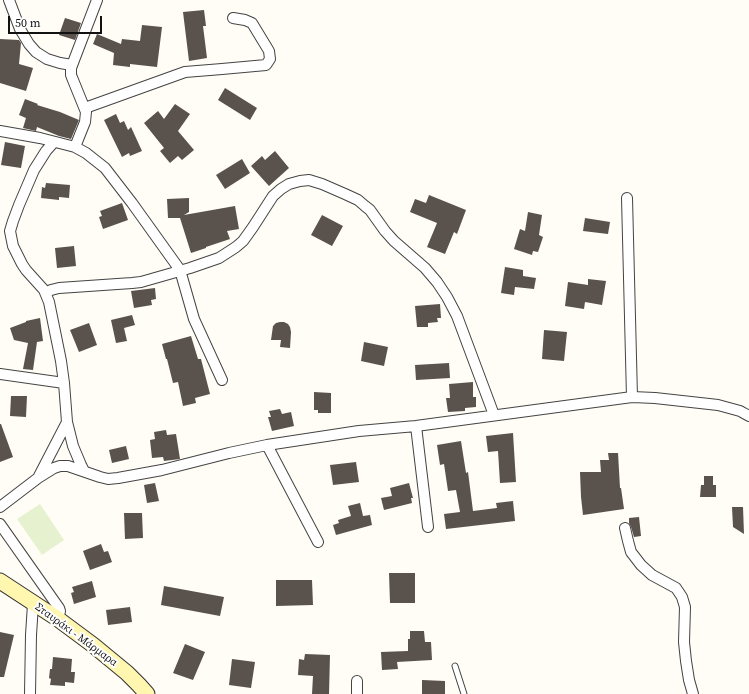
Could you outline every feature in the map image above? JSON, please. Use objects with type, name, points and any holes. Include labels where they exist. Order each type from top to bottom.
[{"type":"street","points":[[8,0],[20,29],[36,52],[51,60],[72,65]]},
{"type":"street","points":[[75,147],[86,116],[85,108],[71,75],[72,65],[97,0]]},
{"type":"street","points":[[85,108],[186,72],[266,65],[270,59],[269,51],[252,23],[233,18]]},
{"type":"street","points":[[0,131],[40,138],[75,147],[86,153],[106,168],[180,270],[194,319],[222,380]]},
{"type":"street","points":[[54,142],[40,161],[32,176],[14,217],[10,231],[13,246],[22,264],[46,292],[52,311],[61,361],[67,422],[73,446],[84,471]]},
{"type":"street","points":[[46,292],[59,288],[137,283],[219,258],[236,248],[249,233],[273,196],[281,189],[289,184],[309,180],[322,184],[358,200],[370,210],[385,231],[425,268],[442,288],[457,316],[494,415]]},
{"type":"street","points":[[627,198],[632,397]]},
{"type":"street","points":[[0,374],[64,384]]},
{"type":"street","points":[[0,507],[38,478],[60,466],[68,466],[100,477],[111,479],[162,470],[267,445],[359,431],[416,426],[632,397],[718,405],[732,408],[749,416]]},
{"type":"street","points":[[38,478],[67,422]]},
{"type":"street","points":[[416,426],[428,527]]},
{"type":"street","points":[[267,445],[318,542]]},
{"type":"street","points":[[0,524],[60,608],[58,620]]},
{"type":"street","points":[[625,528],[631,552],[641,565],[652,575],[676,588],[682,597],[685,607],[685,654],[693,694]]},
{"type":"street","name":"Σταυράκι - Μάρμαρα","points":[[0,581],[58,620],[112,660],[147,694]]},
{"type":"street","points":[[30,694],[33,604]]},
{"type":"street","points":[[357,681],[357,694]]},
{"type":"lane","points":[[455,666],[464,694]]},
{"type":"green space","points":[[40,504],[64,540],[42,555],[17,519]]},
{"type":"building","points":[[204,10],[206,26],[203,26],[207,58],[189,61],[183,12]]},
{"type":"building","points":[[65,18],[81,23],[75,40],[59,35]]},
{"type":"building","points":[[142,25],[162,27],[157,67],[130,64],[130,67],[113,65],[114,53],[93,44],[97,34],[121,44],[122,39],[140,41]]},
{"type":"building","points":[[0,39],[19,40],[21,43],[19,64],[33,68],[26,91],[0,83]]},
{"type":"building","points":[[225,88],[257,108],[250,120],[218,100]]},
{"type":"building","points":[[25,99],[38,104],[37,105],[79,120],[71,139],[37,127],[36,131],[23,128],[26,118],[19,115]]},
{"type":"building","points":[[175,104],[190,114],[178,131],[194,150],[182,160],[178,156],[170,163],[160,151],[164,148],[144,123],[158,111],[164,119]]},
{"type":"building","points":[[116,114],[120,123],[124,121],[128,130],[131,127],[142,151],[130,156],[129,153],[122,157],[104,120]]},
{"type":"building","points":[[5,142],[25,146],[21,168],[1,165]]},
{"type":"building","points":[[275,151],[289,168],[269,186],[251,166],[262,156],[265,160]]},
{"type":"building","points":[[242,159],[250,173],[225,189],[216,175]]},
{"type":"building","points":[[46,183],[70,185],[69,198],[59,197],[59,200],[41,198],[42,187],[45,188]]},
{"type":"building","points":[[429,195],[466,210],[457,234],[454,232],[445,254],[427,247],[437,223],[410,212],[415,199],[426,203]]},
{"type":"building","points":[[189,198],[189,212],[184,215],[235,206],[239,229],[227,231],[230,239],[191,253],[180,218],[168,218],[167,199]]},
{"type":"building","points":[[122,203],[128,220],[103,229],[99,217],[102,216],[100,211]]},
{"type":"building","points":[[528,212],[542,215],[539,235],[543,237],[538,252],[533,251],[532,255],[514,249],[520,229],[525,231]]},
{"type":"building","points":[[322,215],[343,226],[332,246],[311,235]]},
{"type":"building","points":[[585,218],[610,222],[608,234],[583,231]]},
{"type":"building","points":[[74,246],[76,266],[57,268],[55,248]]},
{"type":"building","points":[[505,267],[523,270],[523,276],[536,278],[534,289],[515,287],[514,295],[501,293]]},
{"type":"building","points":[[588,279],[606,281],[602,305],[585,302],[584,309],[565,306],[568,282],[588,285]]},
{"type":"building","points":[[155,288],[156,299],[151,300],[152,305],[134,308],[131,291]]},
{"type":"building","points":[[440,304],[441,318],[437,318],[438,322],[428,323],[428,327],[417,327],[415,306]]},
{"type":"building","points":[[132,315],[135,325],[124,328],[127,341],[116,343],[111,320]]},
{"type":"building","points":[[40,318],[43,341],[37,342],[33,370],[23,369],[28,343],[14,340],[10,328],[26,321]]},
{"type":"building","points":[[280,322],[288,324],[290,327],[290,348],[280,347],[281,340],[271,340],[273,326]]},
{"type":"building","points":[[89,323],[97,345],[79,352],[70,330]]},
{"type":"building","points":[[544,330],[567,332],[564,361],[542,359]]},
{"type":"building","points":[[191,336],[198,359],[201,359],[210,394],[195,398],[196,403],[183,406],[178,382],[173,383],[162,344]]},
{"type":"building","points":[[364,342],[388,347],[384,366],[361,361]]},
{"type":"building","points":[[449,363],[450,378],[416,380],[415,365]]},
{"type":"building","points":[[473,382],[473,397],[476,397],[476,407],[465,408],[465,411],[448,412],[446,398],[450,398],[449,384]]},
{"type":"building","points":[[314,392],[331,393],[331,413],[318,413],[318,410],[314,410]]},
{"type":"building","points":[[11,396],[27,396],[26,417],[10,416]]},
{"type":"building","points":[[280,409],[282,414],[291,412],[294,426],[272,431],[268,417],[271,417],[269,411]]},
{"type":"building","points":[[0,424],[13,457],[0,462]]},
{"type":"building","points":[[166,430],[167,435],[176,434],[180,459],[164,461],[163,457],[152,458],[150,440],[155,439],[154,432]]},
{"type":"building","points":[[513,433],[516,482],[500,483],[498,451],[488,452],[486,436]]},
{"type":"building","points":[[461,441],[466,473],[468,472],[473,511],[497,508],[496,503],[513,501],[515,521],[446,529],[444,514],[460,512],[456,490],[448,491],[444,464],[440,465],[437,445]]},
{"type":"building","points":[[126,446],[129,459],[112,463],[109,450]]},
{"type":"building","points":[[608,453],[618,453],[620,488],[624,509],[583,515],[580,472],[601,472],[600,460],[609,460]]},
{"type":"building","points":[[356,462],[359,482],[333,485],[330,465]]},
{"type":"building","points":[[704,476],[713,476],[713,485],[716,485],[716,497],[700,497],[701,485],[704,485]]},
{"type":"building","points":[[155,483],[159,501],[147,503],[144,485]]},
{"type":"building","points":[[409,483],[413,498],[411,498],[412,503],[384,510],[381,498],[392,496],[390,488]]},
{"type":"building","points":[[360,503],[363,516],[370,515],[372,525],[336,535],[333,525],[339,523],[338,520],[351,516],[348,506]]},
{"type":"building","points":[[732,507],[743,507],[744,534],[733,527]]},
{"type":"building","points":[[124,513],[142,513],[143,538],[125,539]]},
{"type":"building","points":[[639,517],[641,536],[634,537],[629,523],[629,518]]},
{"type":"building","points":[[101,544],[104,552],[108,551],[112,562],[90,570],[83,551]]},
{"type":"building","points":[[389,573],[415,573],[415,603],[390,603]]},
{"type":"building","points":[[276,580],[312,580],[313,605],[276,606]]},
{"type":"building","points":[[92,581],[96,597],[74,604],[71,593],[74,592],[72,587]]},
{"type":"building","points":[[164,586],[224,597],[220,616],[161,605]]},
{"type":"building","points":[[130,607],[132,622],[108,625],[106,610]]},
{"type":"building","points":[[410,631],[424,631],[425,642],[431,642],[432,660],[397,662],[398,669],[382,670],[381,652],[408,651]]},
{"type":"building","points":[[0,632],[14,635],[4,677],[0,677]]},
{"type":"building","points":[[185,644],[205,652],[193,680],[173,673]]},
{"type":"building","points":[[305,654],[330,655],[329,694],[312,694],[313,676],[298,675],[299,659],[304,660]]},
{"type":"building","points":[[53,657],[72,659],[71,672],[75,672],[74,683],[65,682],[65,686],[50,685],[51,679],[49,678],[50,669],[52,669]]},
{"type":"building","points":[[232,659],[255,662],[251,688],[229,685]]},
{"type":"building","points":[[422,680],[445,681],[445,694],[422,694]]}]
